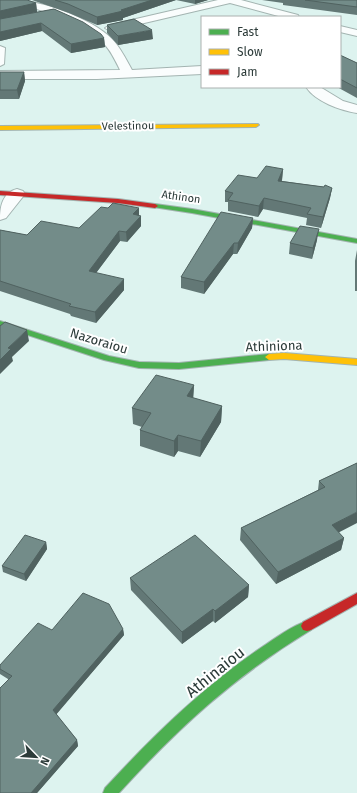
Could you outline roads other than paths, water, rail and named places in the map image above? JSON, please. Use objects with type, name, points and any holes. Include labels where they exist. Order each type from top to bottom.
[{"type":"street","points":[[17,0],[54,13],[95,31],[107,40],[115,49],[128,74]]},
{"type":"street","points":[[95,31],[228,1],[290,16]]},
{"type":"street","points":[[36,17],[54,13]]},
{"type":"street","points":[[341,29],[357,33]]},
{"type":"street","points":[[0,75],[97,75],[201,70]]},
{"type":"street","points":[[313,88],[334,103],[353,108]]},
{"type":"street","name":"Velestinou","points":[[0,128],[256,125]]},
{"type":"street","name":"Athinon","points":[[0,193],[118,201],[192,211],[357,241]]},
{"type":"street","points":[[0,215],[17,194]]},
{"type":"street","name":"Nazoraiou","points":[[0,324],[117,362],[154,366],[193,365]]},
{"type":"street","name":"Athiniona","points":[[193,365],[284,356],[357,362]]},
{"type":"street","name":"Athinaiou","points":[[110,793],[194,708],[227,680],[262,654],[304,627],[357,598]]},
{"type":"lane","points":[[0,64],[1,48]]}]
